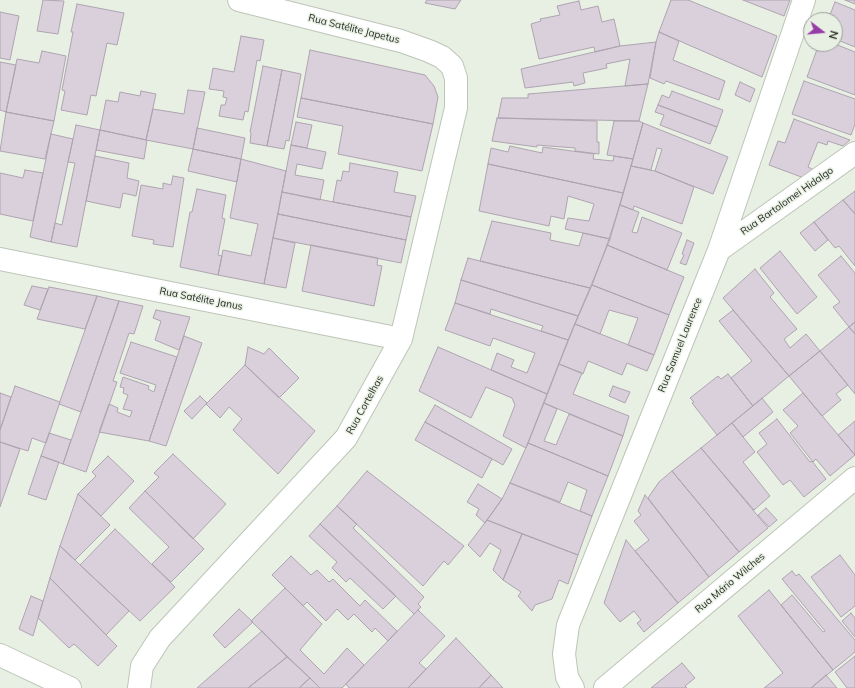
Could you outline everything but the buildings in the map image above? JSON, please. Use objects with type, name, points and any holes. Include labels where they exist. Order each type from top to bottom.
[{"type":"street","name":"Rua Satélite Japetus","points":[[239,0],[408,44],[442,57],[452,66],[456,78]]},
{"type":"street","name":"Rua Samuel Laurence","points":[[574,688],[567,677],[564,654],[568,625],[719,250],[804,0]]},
{"type":"street","name":"Rua Cortelhas","points":[[139,688],[142,666],[160,638],[346,438],[401,339],[456,108],[456,78]]},
{"type":"street","name":"Rua Bartolomei Hidalgo","points":[[719,250],[855,153]]},
{"type":"street","name":"Rua Satélite Janus","points":[[0,259],[401,339]]},
{"type":"street","name":"Rua Mário Wilches","points":[[605,688],[855,478]]},
{"type":"street","points":[[0,655],[70,688]]}]
